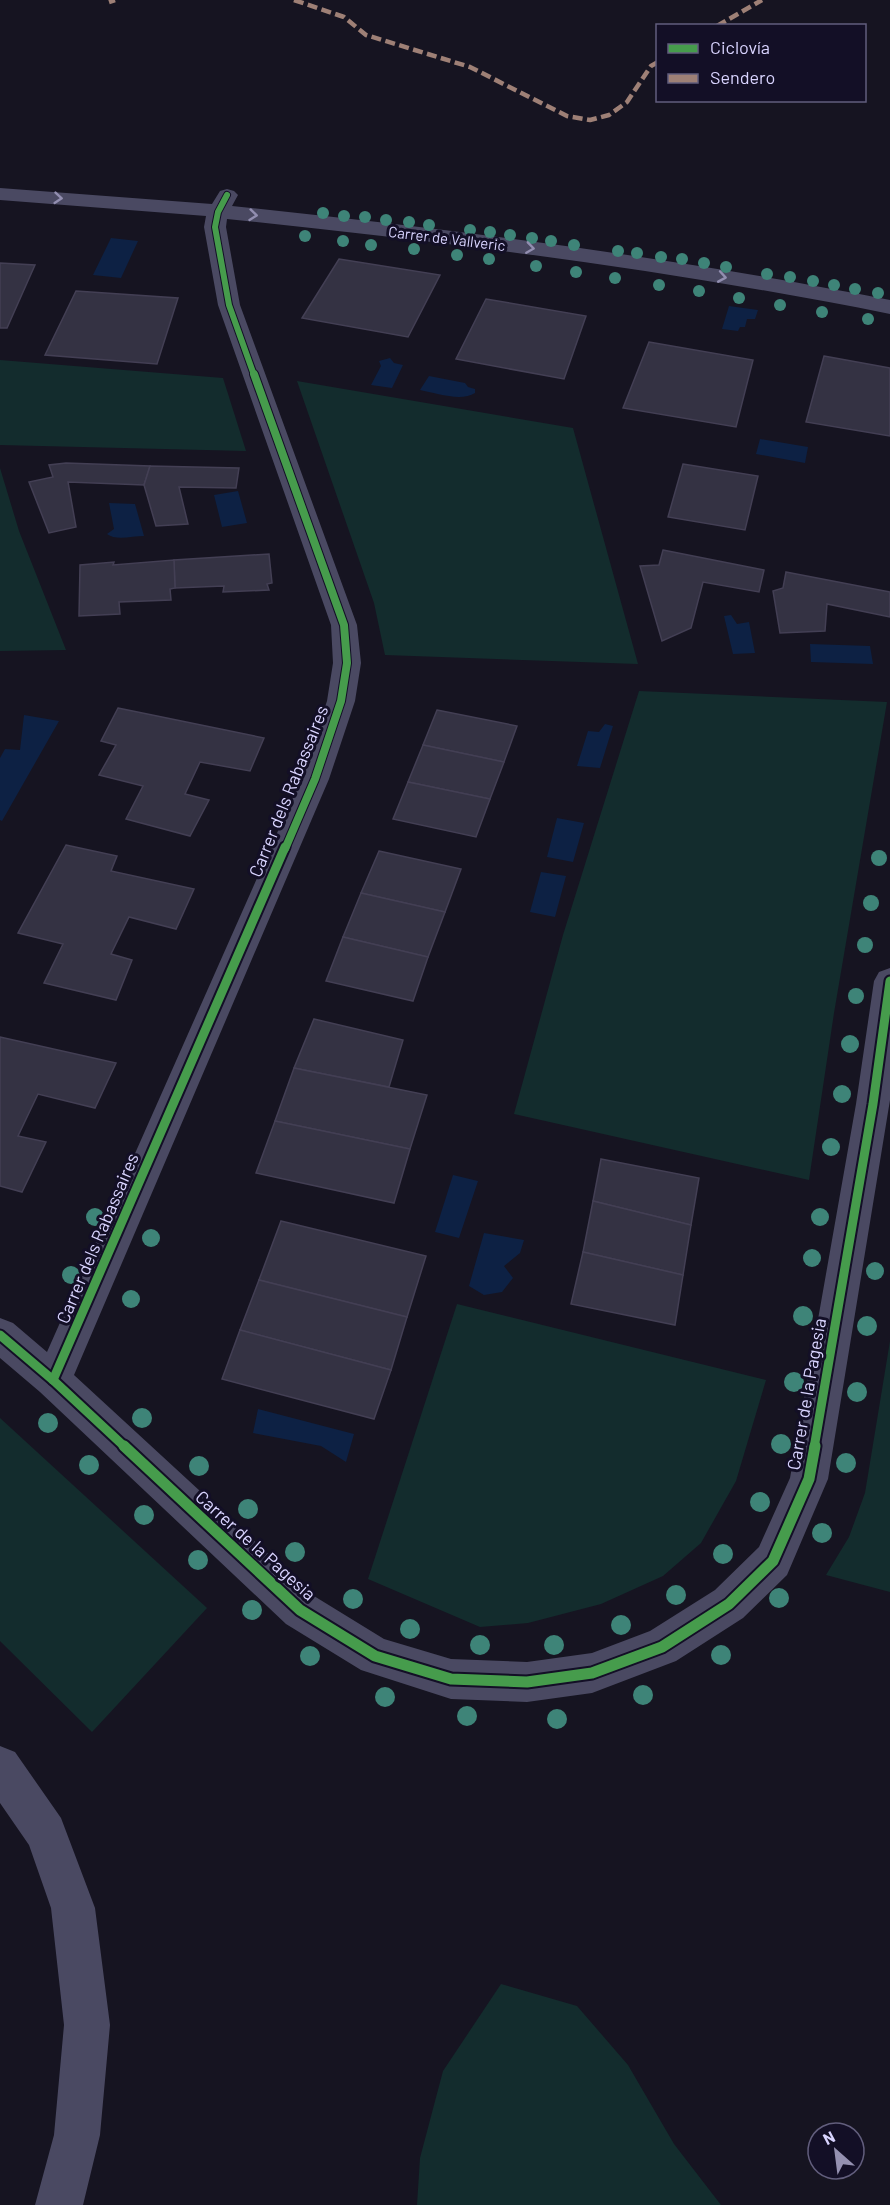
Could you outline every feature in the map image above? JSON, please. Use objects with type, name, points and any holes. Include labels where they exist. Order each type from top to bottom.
[{"type":"street","name":"Carrer de Vallveric","points":[[0,177],[223,203],[379,229],[648,264],[890,307]]},
{"type":"street","name":"Carrer de Vallveric","points":[[0,194],[223,203],[415,216],[649,247],[890,287]]},
{"type":"street","name":"Carrer dels Rabassaires","points":[[53,1380],[315,779],[341,701],[347,663],[344,625],[229,305],[215,227],[223,203]]},
{"type":"street","name":"Carrer de la Pagesia","points":[[0,1335],[53,1380],[300,1610],[375,1656],[451,1678],[527,1682],[592,1673],[662,1647],[729,1604],[773,1561],[809,1479],[873,1104],[890,981]]},
{"type":"street","points":[[0,1767],[46,1833],[73,1908],[87,2025],[76,2135],[59,2205]]},
{"type":"green space","points":[[0,360],[223,378],[246,451],[0,445]]},
{"type":"green space","points":[[297,381],[573,428],[638,664],[385,655],[374,603]]},
{"type":"green space","points":[[0,468],[19,531],[66,650],[0,651]]},
{"type":"green space","points":[[639,691],[887,702],[834,1013],[809,1180],[514,1114],[563,935]]},
{"type":"green space","points":[[457,1304],[766,1380],[736,1481],[701,1543],[663,1576],[601,1604],[528,1623],[480,1627],[368,1579]]},
{"type":"green space","points":[[890,1341],[890,1592],[826,1575],[849,1537],[865,1493]]},
{"type":"green space","points":[[0,1418],[207,1608],[92,1732],[0,1641]]},
{"type":"green space","points":[[501,1984],[577,2006],[628,2065],[674,2144],[721,2205],[417,2205],[420,2158],[443,2071]]},
{"type":"water","points":[[111,238],[138,241],[121,278],[93,275]]},
{"type":"water","points":[[729,306],[758,310],[755,319],[747,319],[745,327],[740,327],[738,331],[722,329]]},
{"type":"water","points":[[390,358],[394,363],[403,365],[392,388],[371,385],[381,366],[379,361]]},
{"type":"water","points":[[429,376],[465,383],[468,387],[475,389],[475,393],[456,397],[420,390]]},
{"type":"water","points":[[760,439],[808,447],[805,463],[756,454]]},
{"type":"water","points":[[238,491],[247,523],[222,527],[214,495]]},
{"type":"water","points":[[109,503],[135,504],[144,536],[119,538],[107,534],[114,529]]},
{"type":"water","points":[[731,615],[737,624],[749,622],[755,653],[733,654],[724,616]]},
{"type":"water","points":[[810,644],[870,646],[873,664],[811,662]]},
{"type":"water","points":[[24,715],[59,721],[2,821],[0,820],[0,758],[5,749],[20,750]]},
{"type":"water","points":[[605,724],[613,726],[600,768],[577,766],[588,731],[599,732]]},
{"type":"water","points":[[557,818],[584,823],[573,862],[547,857]]},
{"type":"water","points":[[541,872],[566,876],[555,917],[530,912]]},
{"type":"water","points":[[453,1175],[478,1181],[459,1238],[435,1232]]},
{"type":"water","points":[[484,1233],[524,1240],[520,1253],[504,1266],[513,1278],[502,1292],[484,1295],[469,1286]]},
{"type":"water","points":[[258,1409],[354,1434],[346,1462],[321,1446],[253,1433]]},
{"type":"building","points":[[339,259],[440,275],[408,337],[302,318]]},
{"type":"building","points":[[0,263],[35,265],[7,328],[0,328]]},
{"type":"building","points":[[76,291],[178,298],[157,364],[45,355]]},
{"type":"building","points":[[486,299],[586,316],[564,379],[456,359]]},
{"type":"building","points":[[649,342],[753,360],[736,427],[623,408]]},
{"type":"building","points":[[824,356],[890,368],[890,436],[806,422]]},
{"type":"building","points":[[66,463],[150,466],[144,485],[68,482],[76,527],[49,533],[29,482],[53,477],[49,465]]},
{"type":"building","points":[[683,464],[758,476],[745,530],[668,517]]},
{"type":"building","points":[[150,466],[239,468],[236,488],[179,487],[188,524],[156,526],[144,485]]},
{"type":"building","points":[[663,550],[764,570],[759,592],[703,582],[691,628],[662,641],[640,566],[659,565]]},
{"type":"building","points":[[269,554],[272,583],[267,584],[269,590],[223,592],[224,586],[175,588],[174,560]]},
{"type":"building","points":[[174,560],[175,588],[170,589],[171,600],[119,602],[120,614],[79,616],[80,565]]},
{"type":"building","points":[[786,572],[890,592],[890,617],[827,604],[825,631],[780,633],[773,591],[783,588]]},
{"type":"building","points":[[118,708],[264,738],[250,771],[200,762],[185,794],[209,800],[190,836],[126,819],[143,786],[99,775],[116,745],[101,741]]},
{"type":"building","points":[[437,710],[517,726],[504,762],[423,745]]},
{"type":"building","points":[[423,745],[504,762],[490,799],[408,782]]},
{"type":"building","points":[[408,782],[490,799],[476,837],[393,819]]},
{"type":"building","points":[[66,845],[117,856],[111,871],[194,889],[176,929],[129,917],[111,954],[132,960],[116,1000],[44,983],[63,944],[18,933]]},
{"type":"building","points":[[379,851],[461,869],[445,912],[361,893]]},
{"type":"building","points":[[361,893],[445,912],[428,957],[343,937]]},
{"type":"building","points":[[343,937],[428,957],[413,1001],[326,981]]},
{"type":"building","points":[[314,1019],[403,1040],[389,1087],[294,1068]]},
{"type":"building","points":[[0,1037],[116,1063],[95,1108],[38,1094],[18,1136],[46,1142],[22,1192],[0,1186]]},
{"type":"building","points":[[294,1068],[427,1095],[410,1149],[275,1121]]},
{"type":"building","points":[[275,1121],[410,1149],[394,1203],[256,1173]]},
{"type":"building","points":[[601,1159],[699,1178],[691,1225],[593,1201]]},
{"type":"building","points":[[593,1201],[691,1225],[683,1275],[583,1252]]},
{"type":"building","points":[[281,1221],[426,1256],[407,1317],[259,1280]]},
{"type":"building","points":[[583,1252],[683,1275],[675,1325],[571,1304]]},
{"type":"building","points":[[259,1280],[407,1317],[391,1370],[240,1330]]},
{"type":"building","points":[[240,1330],[391,1370],[374,1419],[222,1379]]},
{"type":"marked path","points":[[109,2],[115,0]]},
{"type":"marked path","points":[[294,0],[344,17],[366,35],[470,67],[567,116],[590,120],[609,115],[627,102],[651,66],[656,63]]},
{"type":"marked path","points":[[720,24],[762,0]]},
{"type":"cycle path","points":[[53,1380],[315,779],[341,701],[347,663],[344,625],[229,305],[215,227],[218,212],[227,195]]},
{"type":"cycle path","points":[[0,1335],[53,1380],[300,1610],[375,1656],[451,1679],[527,1682],[592,1673],[662,1647],[729,1604],[773,1561],[809,1479],[873,1104],[890,981]]}]
